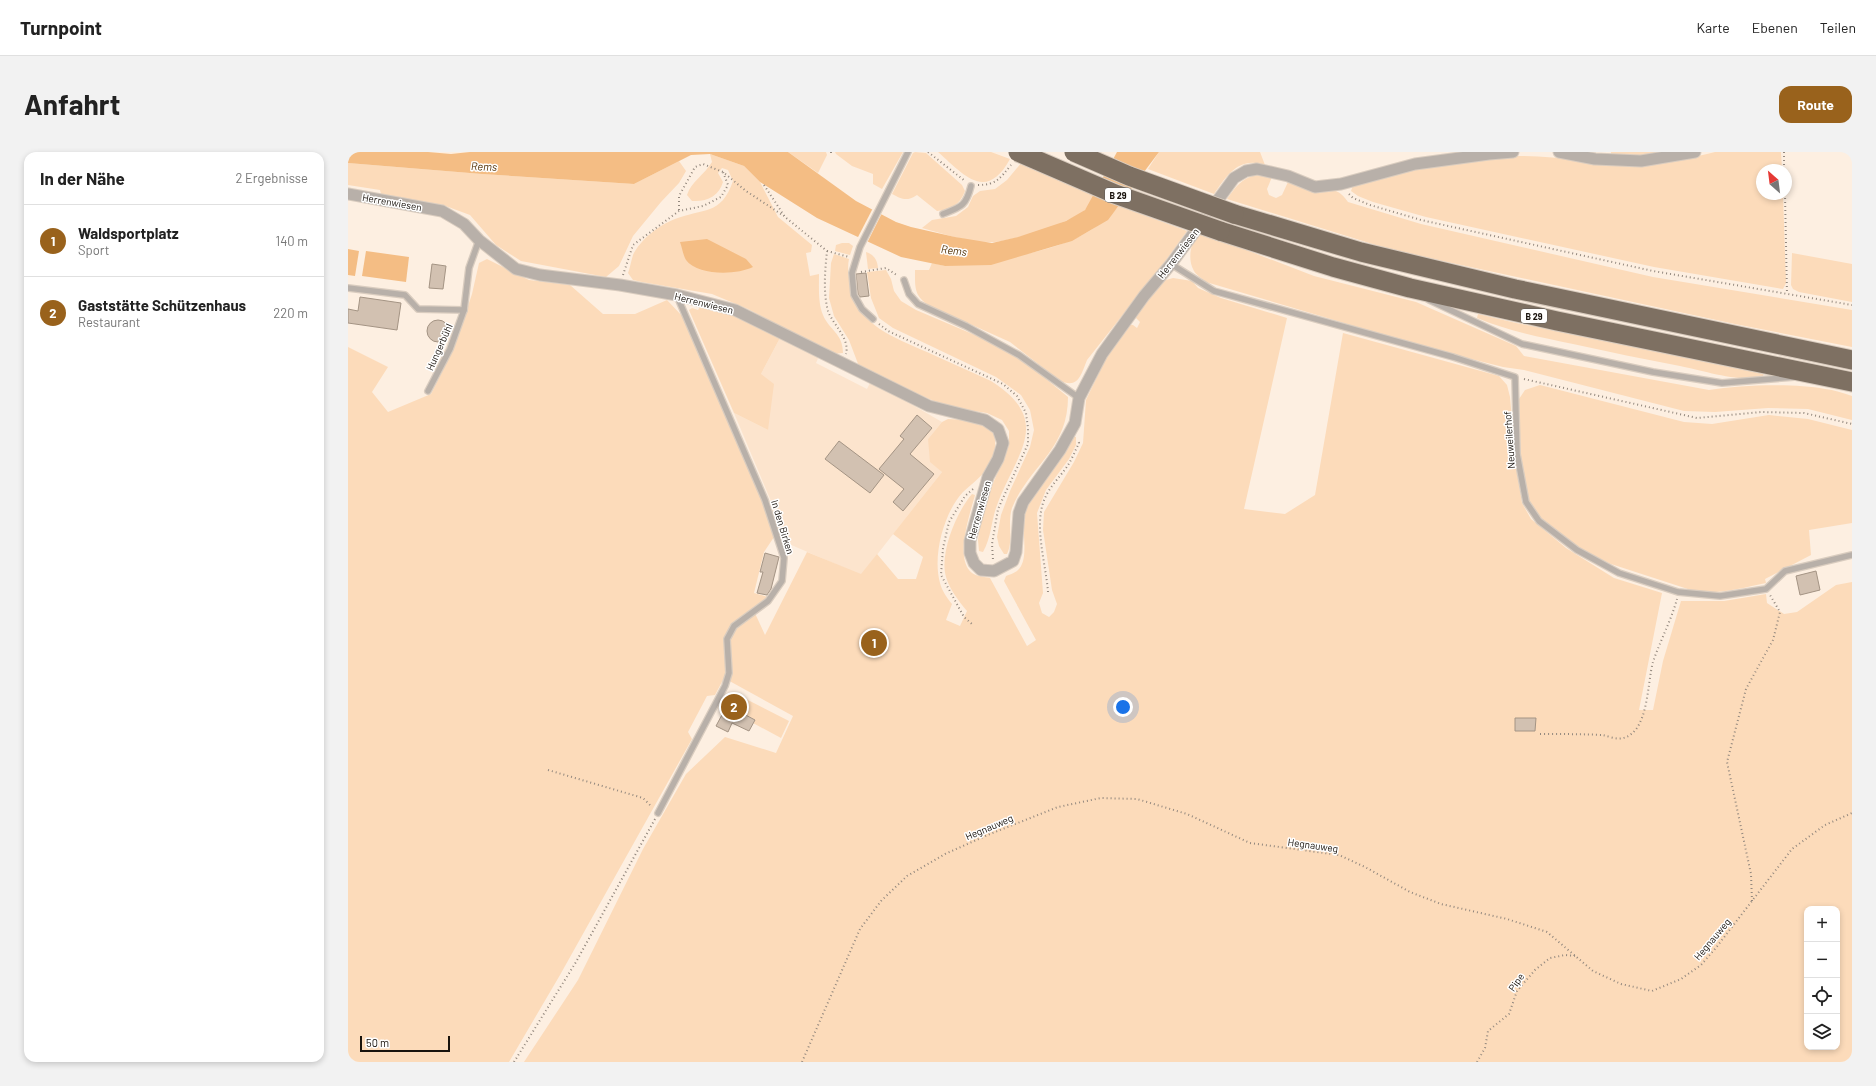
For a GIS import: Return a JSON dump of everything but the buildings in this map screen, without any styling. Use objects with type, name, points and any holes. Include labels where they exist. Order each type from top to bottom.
[{"type":"highway","name":"B 29","points":[[1074,152],[1129,176],[1234,214],[1361,252],[1507,288],[1852,360]]},
{"type":"highway","name":"B 29","points":[[1016,158],[1220,231],[1333,267],[1410,288],[1557,321],[1852,382]]},
{"type":"street","name":"Herrenwiesen","points":[[348,194],[442,212],[464,224],[479,240],[516,269],[540,275],[620,285],[677,296],[735,310],[929,406],[985,420],[998,429],[1003,443],[998,459],[988,477],[970,540],[970,553],[974,563],[981,570],[994,571],[1013,561],[1016,552],[1019,514],[1023,502],[1060,450],[1075,423],[1079,398],[1102,354],[1144,296],[1171,264],[1234,178],[1246,171],[1258,169],[1288,176],[1315,187],[1341,184],[1415,164],[1513,152]]},
{"type":"street","points":[[1559,152],[1595,159],[1641,161],[1696,152]]},
{"type":"lane","points":[[873,319],[862,309],[854,295],[852,273],[855,259],[860,247],[908,152]]},
{"type":"lane","points":[[942,214],[961,207],[968,199],[970,186]]},
{"type":"lane","name":"Hungerbühl","points":[[428,391],[450,349],[464,310],[469,268],[479,240]]},
{"type":"lane","points":[[1171,264],[1214,291],[1453,357],[1515,377]]},
{"type":"lane","points":[[904,280],[908,294],[918,304],[966,326],[1019,355],[1079,398]]},
{"type":"lane","name":"Hungerbühl","points":[[348,288],[405,295],[418,309],[464,310]]},
{"type":"lane","points":[[1410,288],[1437,305],[1522,344],[1645,370],[1722,383],[1771,380],[1818,374]]},
{"type":"lane","name":"In den Birken","points":[[658,813],[725,686],[729,673],[727,639],[734,626],[768,601],[782,581],[784,558],[765,500],[677,296]]},
{"type":"lane","name":"Neuweilerhof","points":[[1515,377],[1517,454],[1526,502],[1539,521],[1577,550],[1619,573],[1678,592],[1720,596],[1766,589]]},
{"type":"lane","points":[[1766,589],[1785,572],[1852,555]]},
{"type":"path","points":[[928,152],[970,186],[986,185],[1000,181],[1016,158]]},
{"type":"path","points":[[1784,152],[1784,164]]},
{"type":"path","points":[[679,211],[679,196],[695,167],[703,164],[723,172],[746,191],[785,217],[827,251],[855,259]]},
{"type":"path","points":[[620,285],[633,245],[679,211],[703,206],[721,197],[728,184],[723,172]]},
{"type":"path","points":[[1341,184],[1353,198],[1421,220],[1654,271],[1852,305]]},
{"type":"path","points":[[764,185],[785,217]]},
{"type":"path","points":[[1785,200],[1787,294]]},
{"type":"path","points":[[827,251],[826,294],[829,312],[846,343],[847,349],[843,364]]},
{"type":"path","points":[[852,273],[886,268],[904,280]]},
{"type":"path","points":[[1515,377],[1697,418],[1760,412],[1804,413],[1852,424]]},
{"type":"path","points":[[1048,592],[1047,572],[1041,537],[1040,512],[1045,497],[1068,465],[1079,443]]},
{"type":"path","points":[[973,625],[964,617],[941,576],[943,548],[949,522],[965,496],[988,477]]},
{"type":"path","points":[[1752,902],[1751,874],[1727,762],[1746,689],[1773,640],[1780,612],[1766,589]]},
{"type":"path","points":[[1540,734],[1578,734],[1622,739],[1629,736],[1638,725],[1646,709],[1653,663],[1673,614],[1678,592]]},
{"type":"path","points":[[514,1062],[576,962],[658,813],[642,798],[548,770]]},
{"type":"path","name":"Hegnauweg","points":[[802,1062],[860,929],[881,901],[907,876],[945,854],[1058,807],[1101,798],[1137,799],[1187,814],[1250,843],[1339,855],[1365,867],[1410,892],[1441,904],[1507,919],[1547,932],[1594,971],[1620,984],[1652,991],[1681,980],[1701,965],[1752,902],[1792,849],[1825,825],[1852,813]]},
{"type":"path","name":"Pipe","points":[[1477,1062],[1485,1048],[1488,1032],[1509,1014],[1517,991],[1535,970],[1550,958],[1565,955],[1577,956]]},
{"type":"shaded area","points":[[788,152],[826,152],[827,155],[818,173]]},
{"type":"shaded area","points":[[835,152],[903,152],[882,189],[873,184],[873,174],[852,166]]},
{"type":"shaded area","points":[[938,152],[991,152],[1010,159],[1001,172],[992,180],[983,182],[974,180],[956,169]]},
{"type":"shaded area","points":[[1159,152],[1260,152],[1265,165],[1248,163],[1241,165],[1229,174],[1214,194],[1148,169]]},
{"type":"shaded area","points":[[1611,152],[1665,152],[1648,155],[1611,156]]},
{"type":"shaded area","points":[[1715,152],[1781,152],[1782,164],[1756,164],[1756,200],[1783,200],[1786,283],[1783,289],[1654,267],[1426,217],[1373,202],[1358,196],[1351,191],[1353,185],[1394,174],[1435,164],[1477,158],[1535,156],[1612,163],[1651,164]]},
{"type":"shaded area","points":[[913,153],[926,153],[962,185],[965,191],[958,203],[947,209],[937,211],[917,195],[904,199],[892,194]]},
{"type":"shaded area","points":[[710,154],[744,166],[760,182],[778,217],[812,245],[811,252],[806,253],[810,276],[819,274],[821,310],[826,320],[841,341],[843,353],[832,354],[748,309],[712,294],[633,280],[628,273],[636,249],[657,229],[675,219],[717,206],[723,200],[733,181],[728,170],[722,168],[718,173],[723,182],[719,191],[712,197],[692,201],[687,195],[695,182],[712,162]]},
{"type":"shaded area","points":[[679,161],[686,171],[679,183],[633,236],[619,266],[606,277],[521,261],[496,245],[470,215],[443,205],[381,194],[380,190],[348,185],[348,163],[634,184]]},
{"type":"shaded area","points":[[1022,162],[1095,194],[1085,210],[1078,215],[1055,225],[1012,239],[992,242],[975,241],[957,238],[922,228],[932,220],[956,216],[968,207],[973,196],[980,191],[995,189],[1007,180]]},
{"type":"shaded area","points":[[1260,174],[1272,177],[1267,189],[1269,195],[1276,198],[1282,195],[1288,182],[1312,190],[1332,190],[1343,196],[1348,202],[1421,224],[1653,277],[1852,310],[1852,347],[1735,324],[1392,250],[1227,199],[1241,182],[1249,177]]},
{"type":"shaded area","points":[[1119,206],[1187,231],[1087,360],[1081,376],[1075,382],[1065,383],[1059,380],[1010,342],[930,306],[921,299],[916,291],[915,270],[929,270],[932,263],[945,266],[992,260],[1039,251],[1083,235],[1102,222]]},
{"type":"shaded area","points":[[1197,233],[1314,276],[1416,302],[1516,346],[1524,356],[1709,390],[1782,385],[1832,390],[1852,396],[1852,420],[1808,409],[1768,408],[1715,412],[1684,411],[1524,370],[1503,367],[1432,349],[1206,282],[1195,272],[1190,257],[1193,242]]},
{"type":"shaded area","points":[[849,243],[853,246],[850,255],[835,251],[836,245]]},
{"type":"shaded area","points":[[866,252],[875,258],[878,268],[868,269]]},
{"type":"shaded area","points":[[1792,253],[1852,264],[1852,302],[1799,292],[1793,289],[1791,285]]},
{"type":"shaded area","points":[[834,254],[849,259],[848,269],[850,286],[854,299],[860,311],[869,320],[890,335],[902,341],[991,381],[1011,396],[1022,411],[1026,425],[1025,440],[996,508],[988,541],[983,552],[979,551],[978,540],[982,509],[1009,445],[1009,431],[1002,420],[987,413],[962,409],[934,401],[860,369],[849,340],[834,316],[829,298],[831,263]]},
{"type":"shaded area","points":[[487,259],[529,280],[570,285],[603,314],[635,314],[667,300],[684,318],[763,501],[774,537],[764,552],[754,593],[768,597],[753,609],[765,635],[807,552],[861,574],[877,554],[898,579],[916,579],[923,557],[893,534],[942,472],[930,462],[928,439],[942,422],[948,419],[971,420],[984,424],[990,428],[993,433],[995,446],[992,459],[986,470],[959,496],[947,519],[940,540],[938,552],[938,573],[942,589],[952,604],[946,620],[960,626],[967,611],[957,599],[950,586],[944,567],[947,545],[955,521],[966,501],[972,494],[975,495],[967,524],[964,547],[964,558],[967,566],[972,573],[990,578],[1027,646],[1036,640],[1004,581],[1006,576],[1017,571],[1021,566],[1024,552],[1024,519],[1028,503],[1046,473],[1073,436],[1076,437],[1076,445],[1069,459],[1046,490],[1037,513],[1043,593],[1039,603],[1042,613],[1049,617],[1054,612],[1057,604],[1052,590],[1043,530],[1044,512],[1074,462],[1083,443],[1086,400],[1109,352],[1126,324],[1133,325],[1137,328],[1140,322],[1136,318],[1135,310],[1163,281],[1173,278],[1192,281],[1198,288],[1221,298],[1287,318],[1244,509],[1285,514],[1315,495],[1343,333],[1499,376],[1507,385],[1510,397],[1516,467],[1522,503],[1531,519],[1566,548],[1614,578],[1662,593],[1639,710],[1653,710],[1663,661],[1681,601],[1724,601],[1766,594],[1767,603],[1784,614],[1797,612],[1836,585],[1852,582],[1852,1062],[524,1062],[578,980],[643,849],[686,774],[725,737],[776,753],[793,716],[724,678],[715,695],[707,696],[688,732],[692,739],[560,975],[509,1062],[348,1062],[348,347],[388,367],[372,392],[388,412],[431,394],[454,348],[472,294],[479,263]]},
{"type":"shaded area","points":[[886,270],[891,279],[894,291],[901,301],[916,310],[996,344],[1023,360],[1068,397],[1062,431],[1046,457],[1019,493],[1012,508],[1010,520],[1010,543],[1007,554],[1004,554],[999,546],[997,537],[1001,515],[1030,447],[1034,430],[1030,410],[1021,395],[996,377],[893,328],[879,318],[871,298],[867,272]]},
{"type":"shaded area","points":[[702,304],[736,313],[780,338],[761,374],[774,384],[768,430],[734,413],[689,310],[692,308],[698,310]]},
{"type":"shaded area","points":[[1478,314],[1764,373],[1763,376],[1755,378],[1722,376],[1500,327],[1477,318]]},
{"type":"shaded area","points":[[780,338],[819,356],[816,363],[867,389],[871,381],[942,422],[928,439],[942,472],[861,575],[789,544],[734,413],[768,430],[761,374]]},
{"type":"shaded area","points":[[1540,385],[1684,422],[1712,424],[1769,415],[1808,419],[1852,430],[1852,523],[1809,530],[1811,555],[1765,579],[1766,583],[1730,590],[1712,592],[1694,591],[1611,564],[1576,547],[1541,518],[1527,500],[1521,465],[1519,399],[1525,390]]},
{"type":"shaded area","points":[[746,699],[789,721],[781,738],[753,723],[755,720],[740,712]]},
{"type":"water","name":"Rems","points":[[348,152],[428,152],[451,154],[470,152],[788,152],[856,201],[896,222],[955,237],[992,243],[1018,237],[1066,221],[1085,210],[1117,152],[1159,152],[1108,220],[1072,241],[991,265],[945,266],[901,257],[817,218],[760,182],[744,166],[710,154],[691,155],[634,184],[348,163]]},
{"type":"water","points":[[707,239],[746,259],[753,267],[746,270],[728,273],[699,269],[692,265],[686,260],[680,242]]},
{"type":"water","points":[[348,249],[359,251],[355,276],[348,275]]},
{"type":"water","points":[[366,251],[409,257],[406,282],[362,276]]},
{"type":"pier","points":[[873,208],[882,213],[867,243],[857,239]]},
{"type":"place","name":"Waldsportplatz","points":[[874,643]]},
{"type":"place","name":"Gaststätte Schützenhaus","points":[[734,707]]}]
